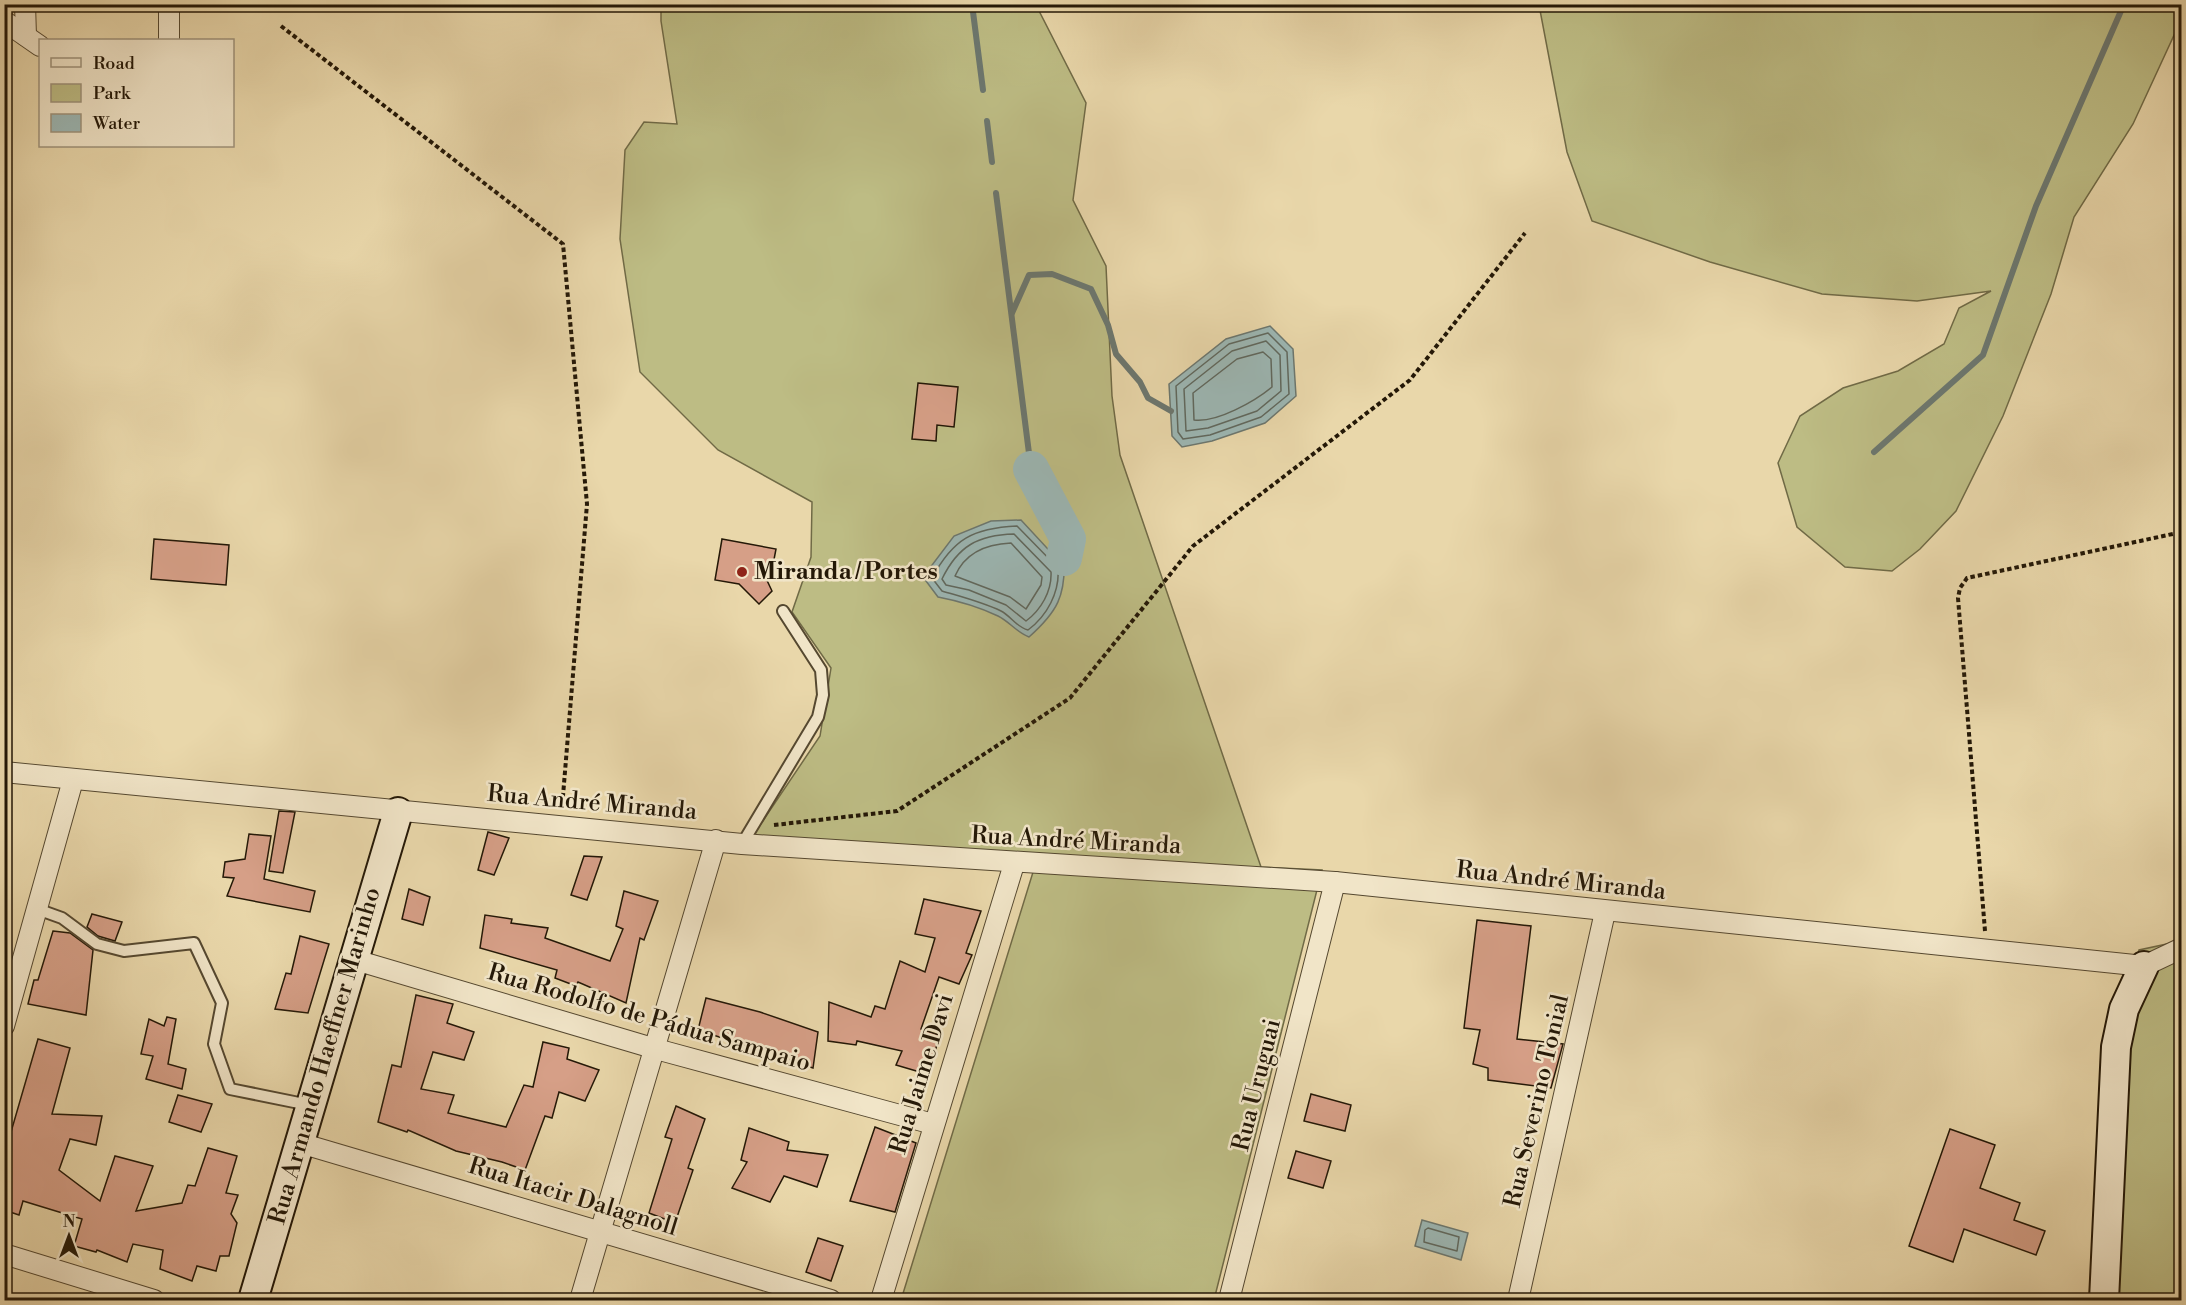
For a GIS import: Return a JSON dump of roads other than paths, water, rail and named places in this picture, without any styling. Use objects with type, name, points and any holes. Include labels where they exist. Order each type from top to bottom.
[{"type":"street","points":[[25,4],[33,41]]},
{"type":"street","points":[[169,4],[169,39]]},
{"type":"street","points":[[4,21],[33,41]]},
{"type":"street","name":"Rua André Miranda","points":[[4,772],[398,812],[716,840],[747,836],[1014,864],[1335,882],[1605,912],[2144,966]]},
{"type":"street","points":[[4,1026],[73,780]]},
{"type":"street","name":"Rua Armando Haeffner Marinho","points":[[253,1300],[352,959],[398,812]]},
{"type":"street","points":[[580,1300],[716,840]]},
{"type":"street","name":"Rua Jaime Davi","points":[[881,1300],[1014,864]]},
{"type":"street","name":"Rua Uruguai","points":[[1229,1300],[1335,882]]},
{"type":"street","name":"Rua Severino Tonial","points":[[1518,1300],[1605,912]]},
{"type":"street","points":[[2104,1300],[2116,1047],[2124,1009],[2144,966],[2181,948]]},
{"type":"street","name":"Rua Rodolfo de Pádua Sampaio","points":[[352,959],[656,1048],[933,1124]]},
{"type":"street","name":"Rua Itacir Dalagnoll","points":[[300,1143],[831,1300]]},
{"type":"street","points":[[4,1254],[154,1300]]},
{"type":"lane","points":[[747,836],[818,717],[823,695],[821,670],[783,611]]},
{"type":"lane","points":[[37,909],[62,918],[97,944],[124,951],[194,943],[222,1002],[214,1044],[230,1089],[311,1105]]},
{"type":"water","points":[[1270,326],[1293,349],[1296,396],[1265,423],[1212,441],[1182,447],[1172,436],[1169,384],[1226,339]]},
{"type":"water","points":[[1021,520],[1058,560],[1064,558],[1063,583],[1058,602],[1047,619],[1029,637],[991,613],[938,597],[923,577],[954,536],[991,521]]},
{"type":"water","points":[[1422,1220],[1468,1233],[1461,1260],[1415,1246]]},
{"type":"waterway","points":[[972,4],[983,90]]},
{"type":"waterway","points":[[1874,452],[1983,355],[2036,206],[2124,4]]},
{"type":"waterway","points":[[987,121],[992,162]]},
{"type":"waterway","points":[[996,193],[1031,469]]},
{"type":"waterway","points":[[1012,313],[1029,275],[1052,274],[1091,289],[1108,325],[1116,354],[1140,382],[1148,398],[1171,411]]},
{"type":"waterway","points":[[1031,469],[1068,539],[1064,558]]},
{"type":"place","name":"Miranda / Portes","points":[[742,572]]}]
